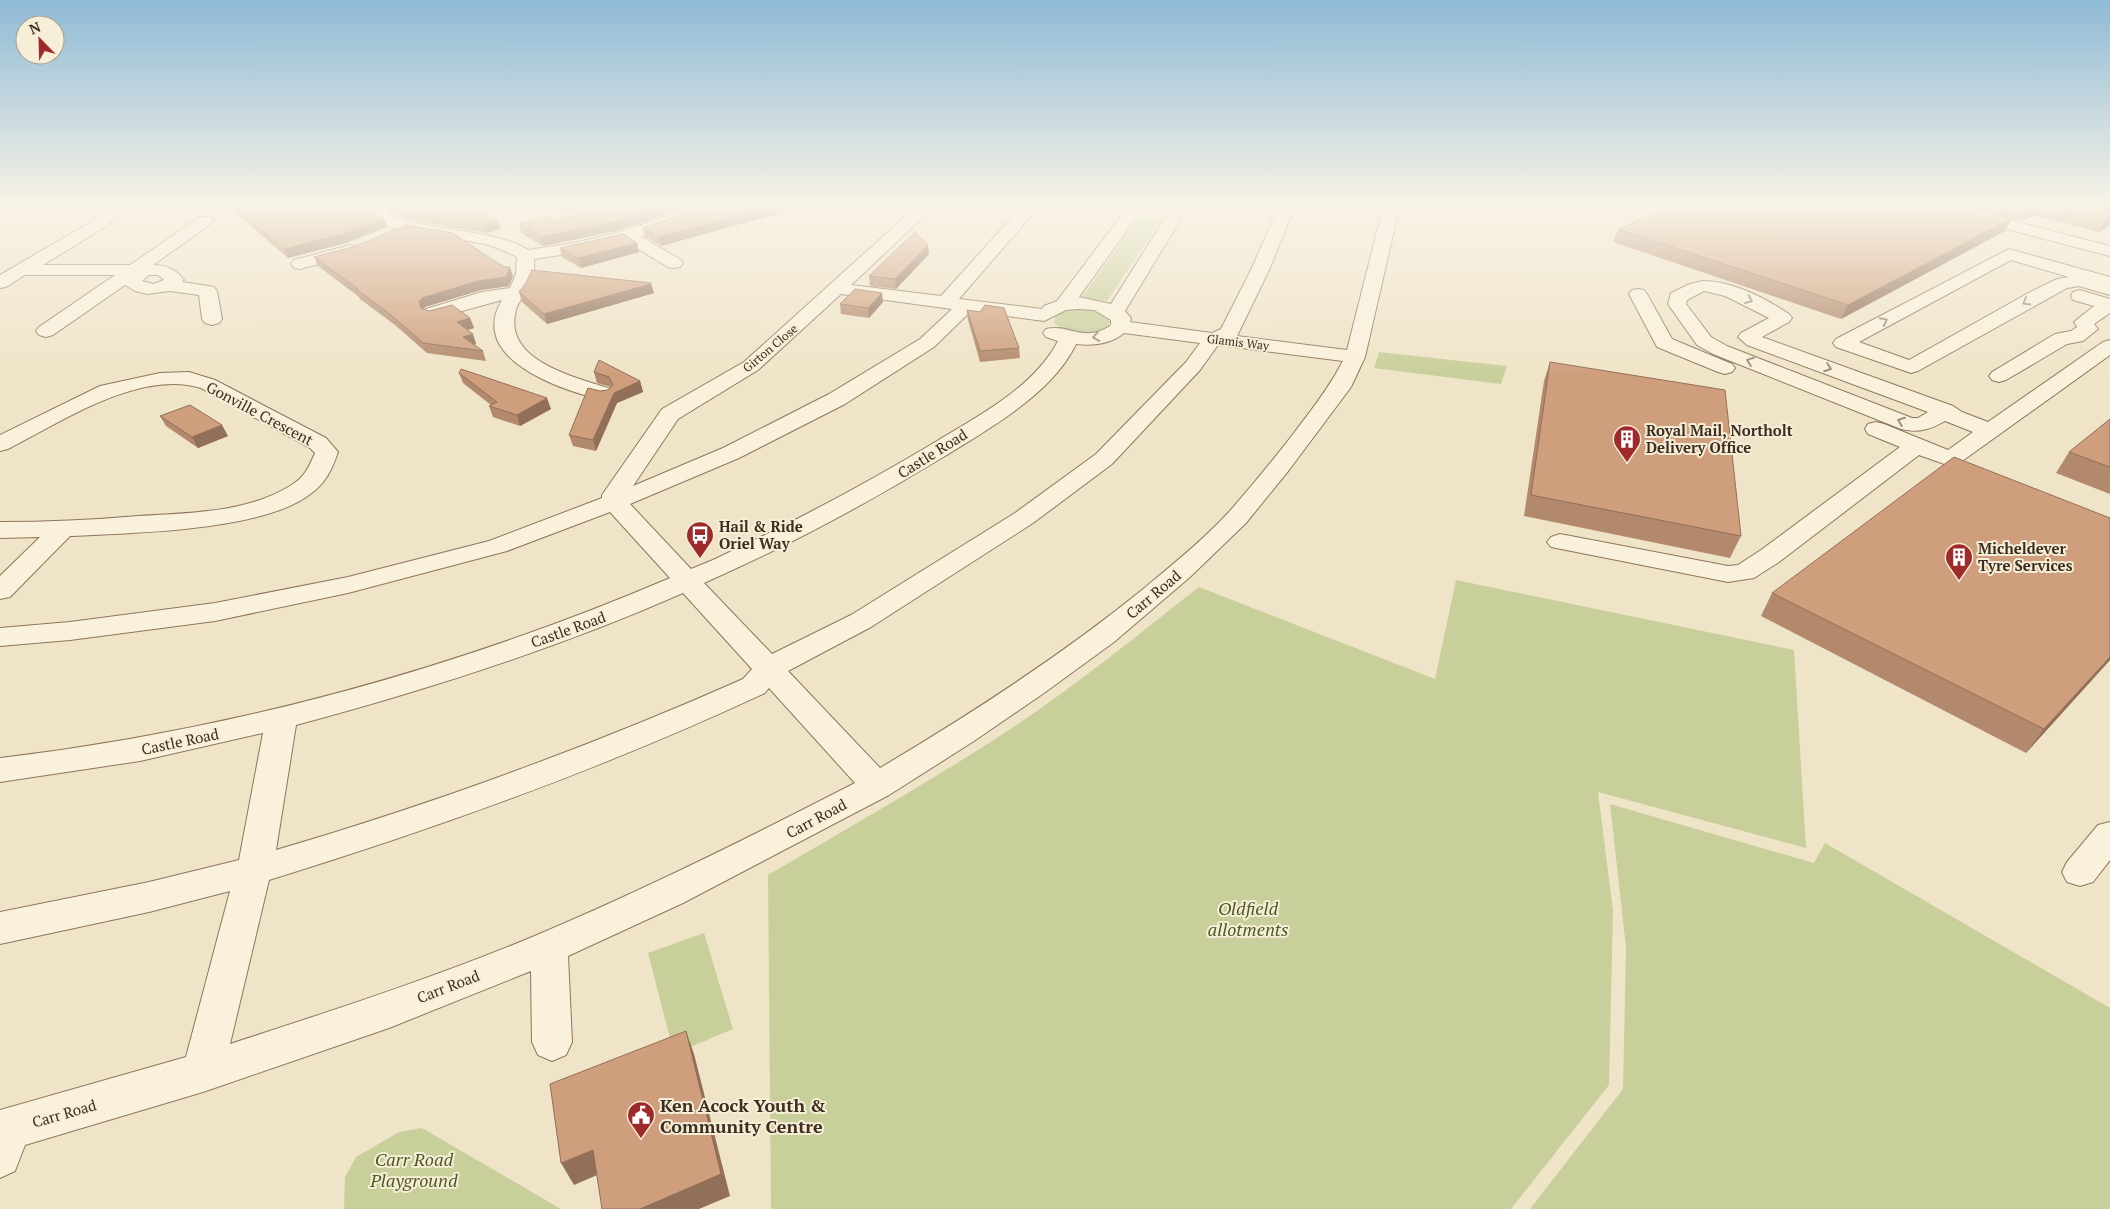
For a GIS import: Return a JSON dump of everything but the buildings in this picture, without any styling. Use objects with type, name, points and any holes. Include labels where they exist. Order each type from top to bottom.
[{"type":"street","points":[[0,284],[36,260]]},
{"type":"street","points":[[46,331],[151,260]]},
{"type":"street","points":[[300,264],[312,260]]},
{"type":"street","points":[[525,260],[526,276],[506,312],[507,341],[526,363],[543,372],[603,394]]},
{"type":"street","points":[[670,260],[674,263]]},
{"type":"street","name":"Girton Close","points":[[614,502],[614,495],[670,414],[751,366],[868,260]]},
{"type":"street","points":[[0,637],[70,631],[215,612],[348,585],[498,546],[614,502],[731,453],[837,399],[927,343],[989,260]]},
{"type":"street","points":[[1108,260],[1064,305],[1054,308],[1044,315],[1042,321],[1045,327],[1052,333],[1070,338],[1097,338],[1108,335],[1118,319],[1138,260]]},
{"type":"street","points":[[0,928],[130,901],[254,870],[392,827],[619,745],[754,686],[769,668],[869,616],[1024,518],[1104,459],[1193,366],[1213,339],[1229,333],[1264,260]]},
{"type":"street","name":"Carr Road","points":[[3,1139],[388,1010],[548,947],[670,893],[878,786],[964,733],[1104,635],[1181,572],[1238,518],[1282,465],[1340,387],[1355,358],[1378,260]]},
{"type":"street","points":[[1997,260],[1843,343],[1911,368],[2063,283],[2080,282],[2108,287]]},
{"type":"street","points":[[2028,260],[2108,287]]},
{"type":"street","points":[[21,270],[162,270],[174,280],[170,286],[208,291],[212,319]]},
{"type":"street","points":[[1720,350],[1782,318],[1753,302],[1717,288],[1703,286],[1678,297],[1676,304],[1704,341],[1720,350],[1909,424],[1922,425],[1946,411]]},
{"type":"street","points":[[1999,376],[2062,338],[2076,337],[2088,329],[2084,322],[2108,305],[2052,288]]},
{"type":"street","points":[[838,289],[1044,315]]},
{"type":"street","points":[[433,313],[489,296],[518,292]]},
{"type":"street","points":[[1638,294],[1664,344],[1977,470]]},
{"type":"street","name":"Glamis Way","points":[[1064,305],[1092,304],[1118,319],[1213,339],[1355,358]]},
{"type":"street","points":[[1748,336],[1754,341],[1946,411],[1954,417],[1990,431]]},
{"type":"street","name":"Castle Road","points":[[0,770],[47,765],[171,744],[281,719],[517,648],[610,614],[688,582],[790,535],[879,486],[955,440],[1004,407],[1037,381],[1060,358],[1070,338]]},
{"type":"street","points":[[1950,459],[2110,346]]},
{"type":"street","name":"Gonville Crescent","points":[[0,444],[107,390],[160,379],[189,378],[208,384],[318,443],[326,452],[325,463],[318,475],[302,489],[252,511],[218,518],[62,530],[0,530]]},
{"type":"street","points":[[1560,542],[1728,574],[1745,572],[1770,556],[1916,446]]},
{"type":"street","points":[[614,502],[878,786]]},
{"type":"street","points":[[0,591],[62,530]]},
{"type":"street","points":[[203,1072],[254,870],[281,719]]},
{"type":"street","points":[[2080,872],[2110,835]]},
{"type":"street","points":[[548,947],[552,1042]]},
{"type":"green space","points":[[1108,260],[1134,260],[1107,301],[1081,298]]},
{"type":"green space","points":[[1077,309],[1101,312],[1105,314],[1110,322],[1099,331],[1091,333],[1066,330],[1054,323],[1055,317],[1064,311]]},
{"type":"green space","points":[[1379,352],[1507,366],[1501,384],[1374,368]]},
{"type":"green space","name":"Oldfield allotments","points":[[1456,580],[1794,650],[1806,848],[1598,792],[1613,911],[1609,1085],[1511,1209],[771,1209],[768,875],[924,784],[1039,710],[1086,676],[1199,587],[1435,679]]},
{"type":"green space","points":[[1610,804],[1814,863],[1825,843],[2110,1008],[2110,1209],[1530,1209],[1623,1089],[1626,948]]},
{"type":"green space","points":[[704,933],[733,1029],[674,1054],[648,953]]},
{"type":"green space","name":"Carr Road Playground","points":[[422,1128],[561,1209],[344,1209],[345,1177],[356,1157],[399,1132]]},
{"type":"place","name":"Royal Mail, Northolt Delivery Office","points":[[1627,463]]},
{"type":"place","name":"Hail & Ride Oriel Way","points":[[700,559]]},
{"type":"place","name":"Micheldever Tyre Services","points":[[1959,581]]},
{"type":"place","name":"Ken Acock Youth & Community Centre","points":[[641,1139]]}]
